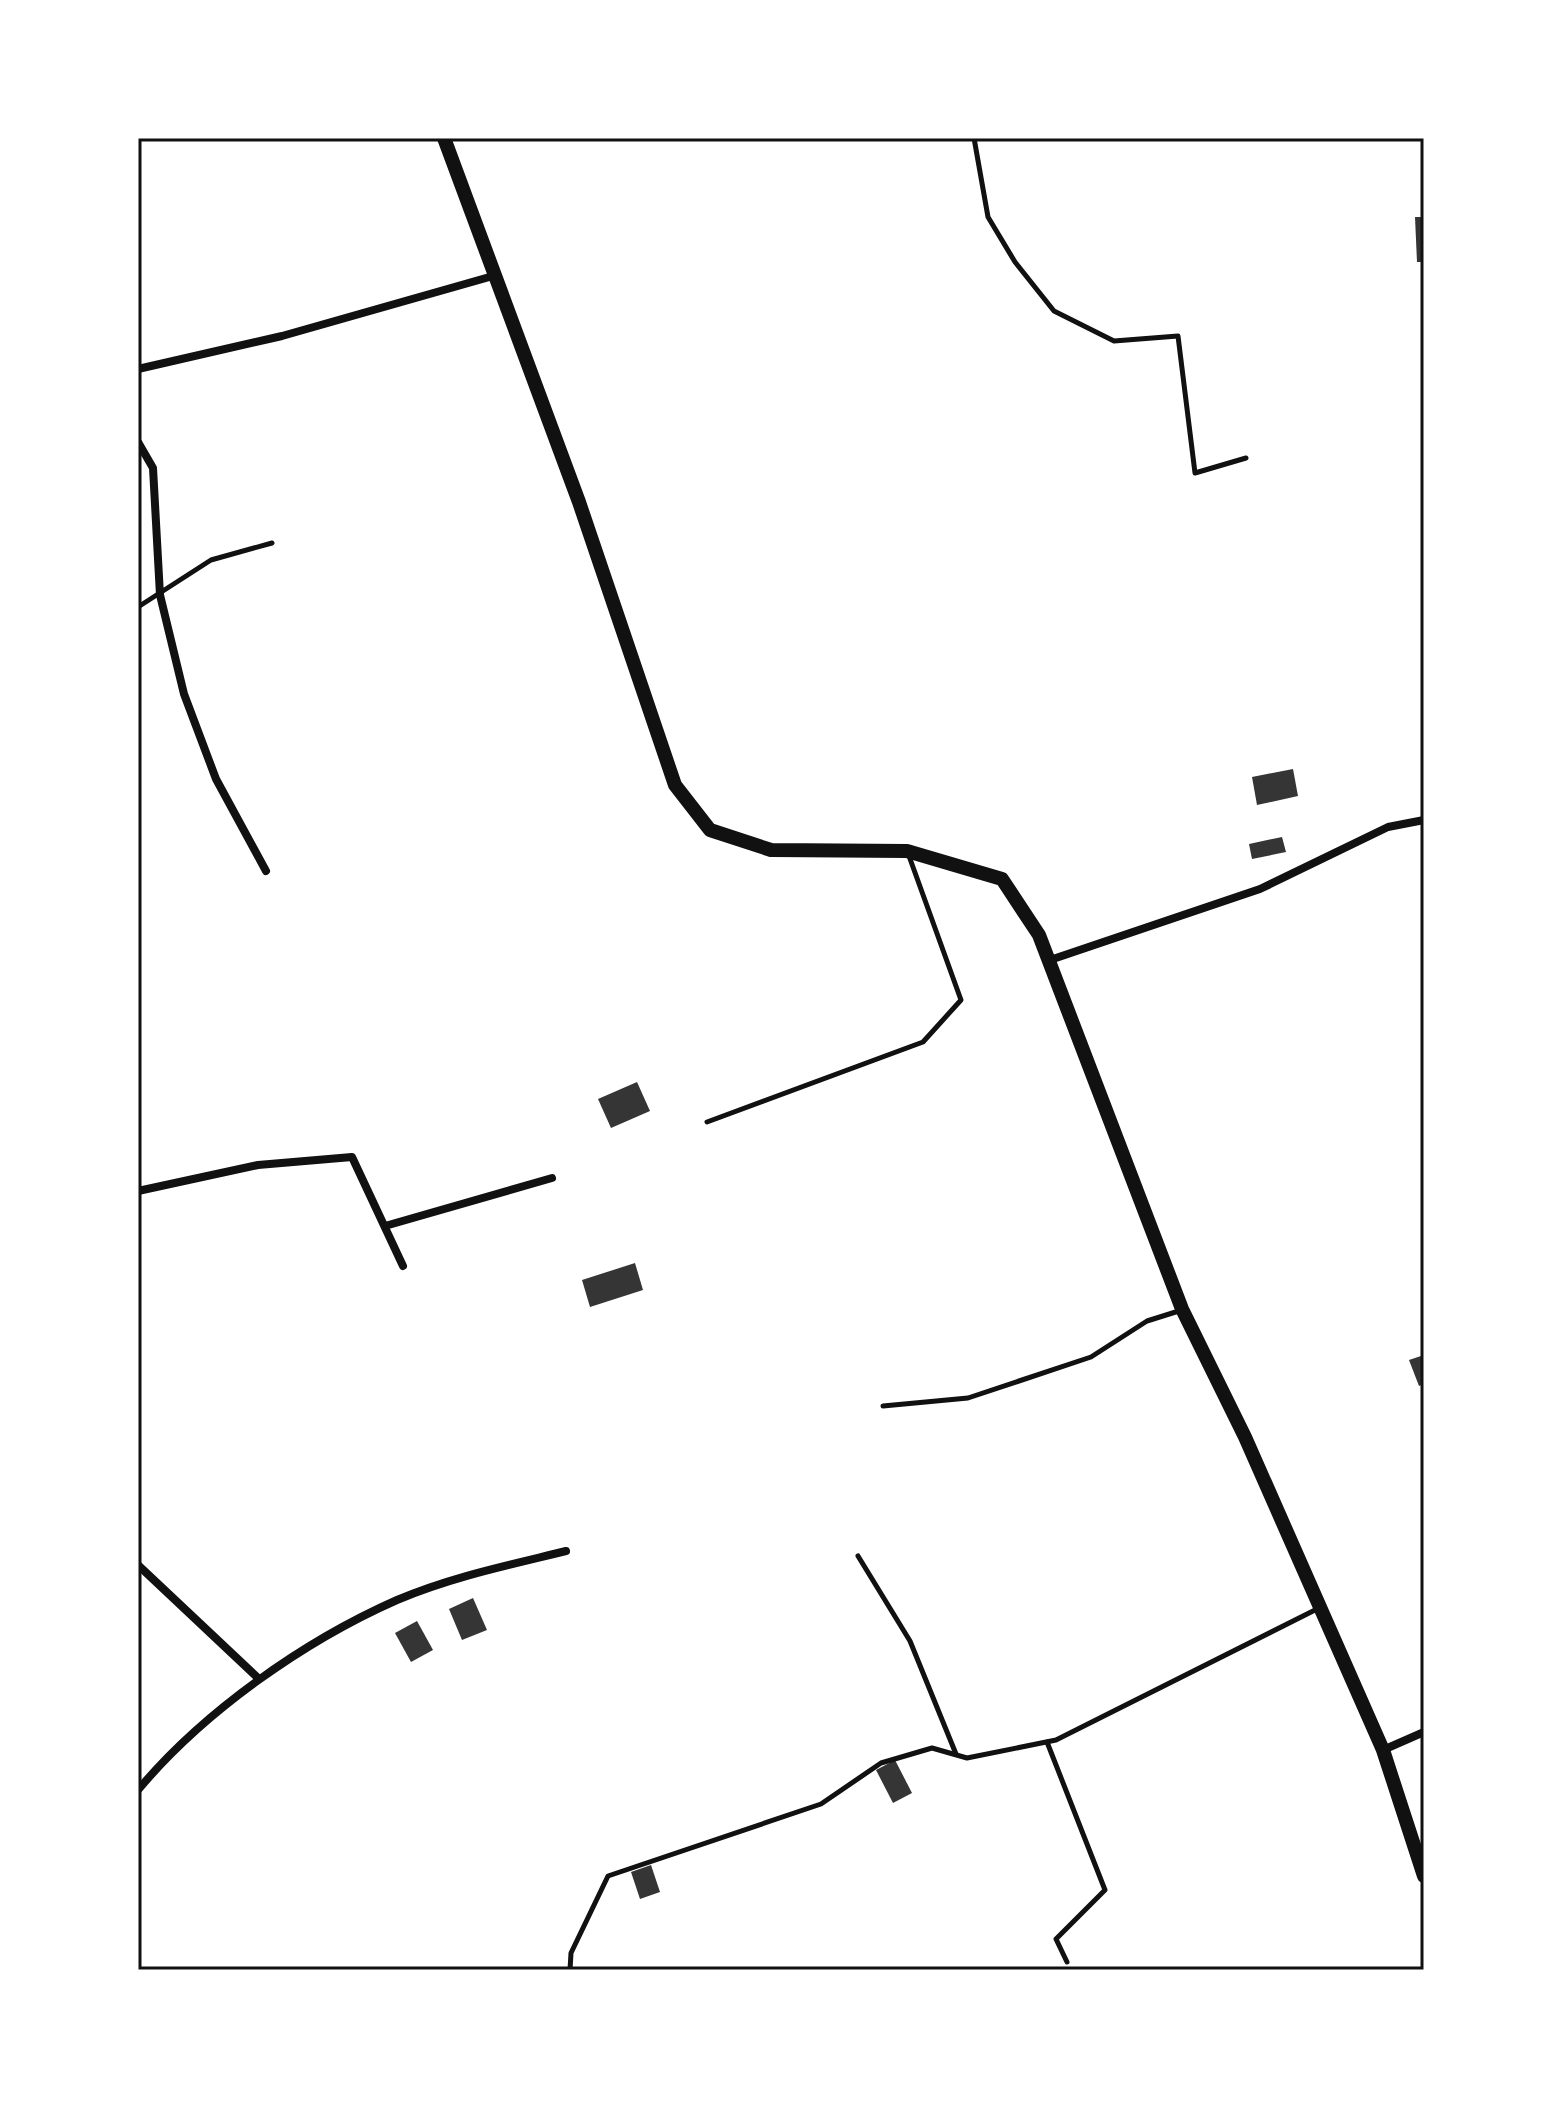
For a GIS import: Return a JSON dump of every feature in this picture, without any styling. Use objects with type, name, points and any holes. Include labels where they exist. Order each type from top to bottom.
[{"type":"street","points":[[444,138],[579,502],[675,785],[710,830],[771,850],[907,851],[1002,879],[1039,935],[1182,1309],[1245,1437],[1383,1750],[1424,1876]]},
{"type":"street","points":[[138,369],[282,336],[493,276]]},
{"type":"street","points":[[138,442],[153,468],[160,595],[184,694],[216,779],[266,871]]},
{"type":"street","points":[[1050,960],[1260,889],[1388,827],[1424,820]]},
{"type":"street","points":[[138,1191],[258,1165],[352,1157],[403,1266]]},
{"type":"street","points":[[385,1226],[552,1178]]},
{"type":"street","points":[[138,1790],[162,1762],[258,1678],[396,1601],[475,1573],[566,1551]]},
{"type":"street","points":[[138,1565],[258,1678]]},
{"type":"street","points":[[1383,1750],[1424,1732]]},
{"type":"lane","points":[[974,138],[988,217],[1015,262],[1054,311],[1114,341],[1178,336],[1195,473],[1246,458]]},
{"type":"lane","points":[[138,607],[211,560],[272,543]]},
{"type":"lane","points":[[707,1122],[923,1042],[961,1000],[907,851]]},
{"type":"lane","points":[[883,1406],[968,1398],[1091,1357],[1147,1321],[1182,1309]]},
{"type":"lane","points":[[858,1556],[910,1641],[956,1755]]},
{"type":"lane","points":[[570,1970],[571,1953],[608,1876],[821,1804],[881,1763],[932,1748],[967,1758],[1047,1742],[1320,1608]]},
{"type":"lane","points":[[1047,1742],[1105,1890],[1056,1939],[1067,1962]]},
{"type":"building","points":[[1415,217],[1424,217],[1424,262],[1417,262]]},
{"type":"building","points":[[1293,769],[1298,796],[1257,805],[1252,777]]},
{"type":"building","points":[[1282,837],[1286,852],[1252,859],[1249,844]]},
{"type":"building","points":[[637,1082],[650,1111],[611,1128],[598,1099]]},
{"type":"building","points":[[635,1263],[643,1290],[590,1307],[582,1280]]},
{"type":"building","points":[[1424,1355],[1424,1384],[1419,1386],[1409,1360]]},
{"type":"building","points":[[473,1598],[487,1630],[462,1640],[449,1609]]},
{"type":"building","points":[[417,1621],[433,1650],[411,1662],[395,1633]]},
{"type":"building","points":[[895,1760],[912,1793],[893,1803],[876,1770]]},
{"type":"building","points":[[651,1865],[660,1892],[640,1899],[631,1872]]}]
